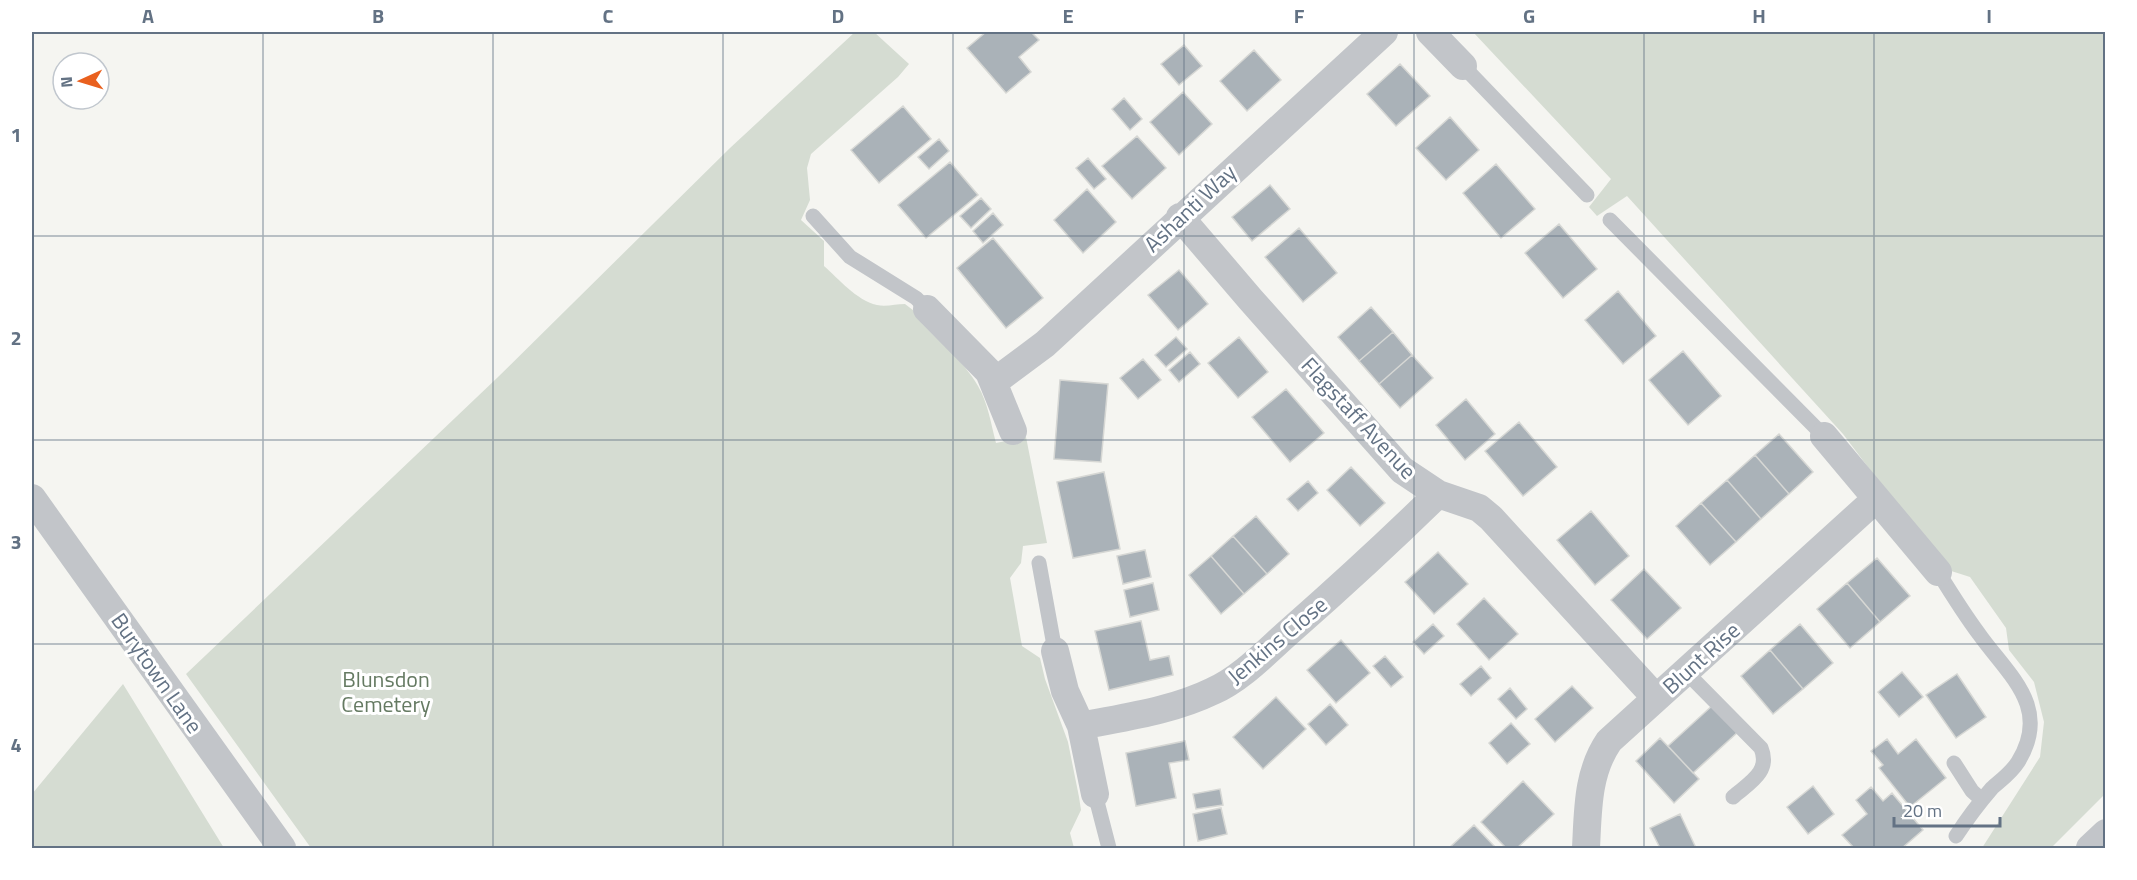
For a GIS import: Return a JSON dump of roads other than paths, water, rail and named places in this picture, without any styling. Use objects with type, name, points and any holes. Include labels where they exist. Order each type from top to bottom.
[{"type":"street","name":"Ashanti Way","points":[[994,382],[1045,344],[1180,217],[1384,32]]},
{"type":"street","points":[[1430,32],[1463,66]]},
{"type":"street","name":"Flagstaff Avenue","points":[[1180,217],[1402,470],[1438,494],[1479,508],[1491,518],[1656,698]]},
{"type":"street","points":[[927,309],[982,364],[994,382],[1013,431]]},
{"type":"street","points":[[1824,436],[1938,572]]},
{"type":"street","name":"Jenkins Close","points":[[1081,726],[1165,708],[1195,699],[1226,684],[1356,573],[1438,494]]},
{"type":"street","name":"Burytown Lane","points":[[32,498],[282,849]]},
{"type":"street","name":"Blunt Rise","points":[[1586,849],[1590,788],[1599,755],[1609,741],[1876,499]]},
{"type":"street","points":[[1056,651],[1065,691],[1081,726],[1095,794]]},
{"type":"street","points":[[2090,849],[2106,833]]},
{"type":"lane","points":[[1463,66],[1587,195]]},
{"type":"lane","points":[[813,216],[850,257],[916,298],[927,309]]},
{"type":"lane","points":[[1610,220],[1824,436]]},
{"type":"lane","points":[[1039,563],[1056,651]]},
{"type":"lane","points":[[1938,572],[1979,635],[2019,685],[2030,713],[2031,730],[2018,763],[1982,800],[1956,836]]},
{"type":"lane","points":[[1686,672],[1761,748],[1764,756],[1761,772],[1733,797]]},
{"type":"lane","points":[[1954,763],[1972,791],[1982,800]]},
{"type":"lane","points":[[1095,794],[1109,849]]},
{"type":"park label","name":"Blunsdon Cemetery","points":[[386,692]]}]
